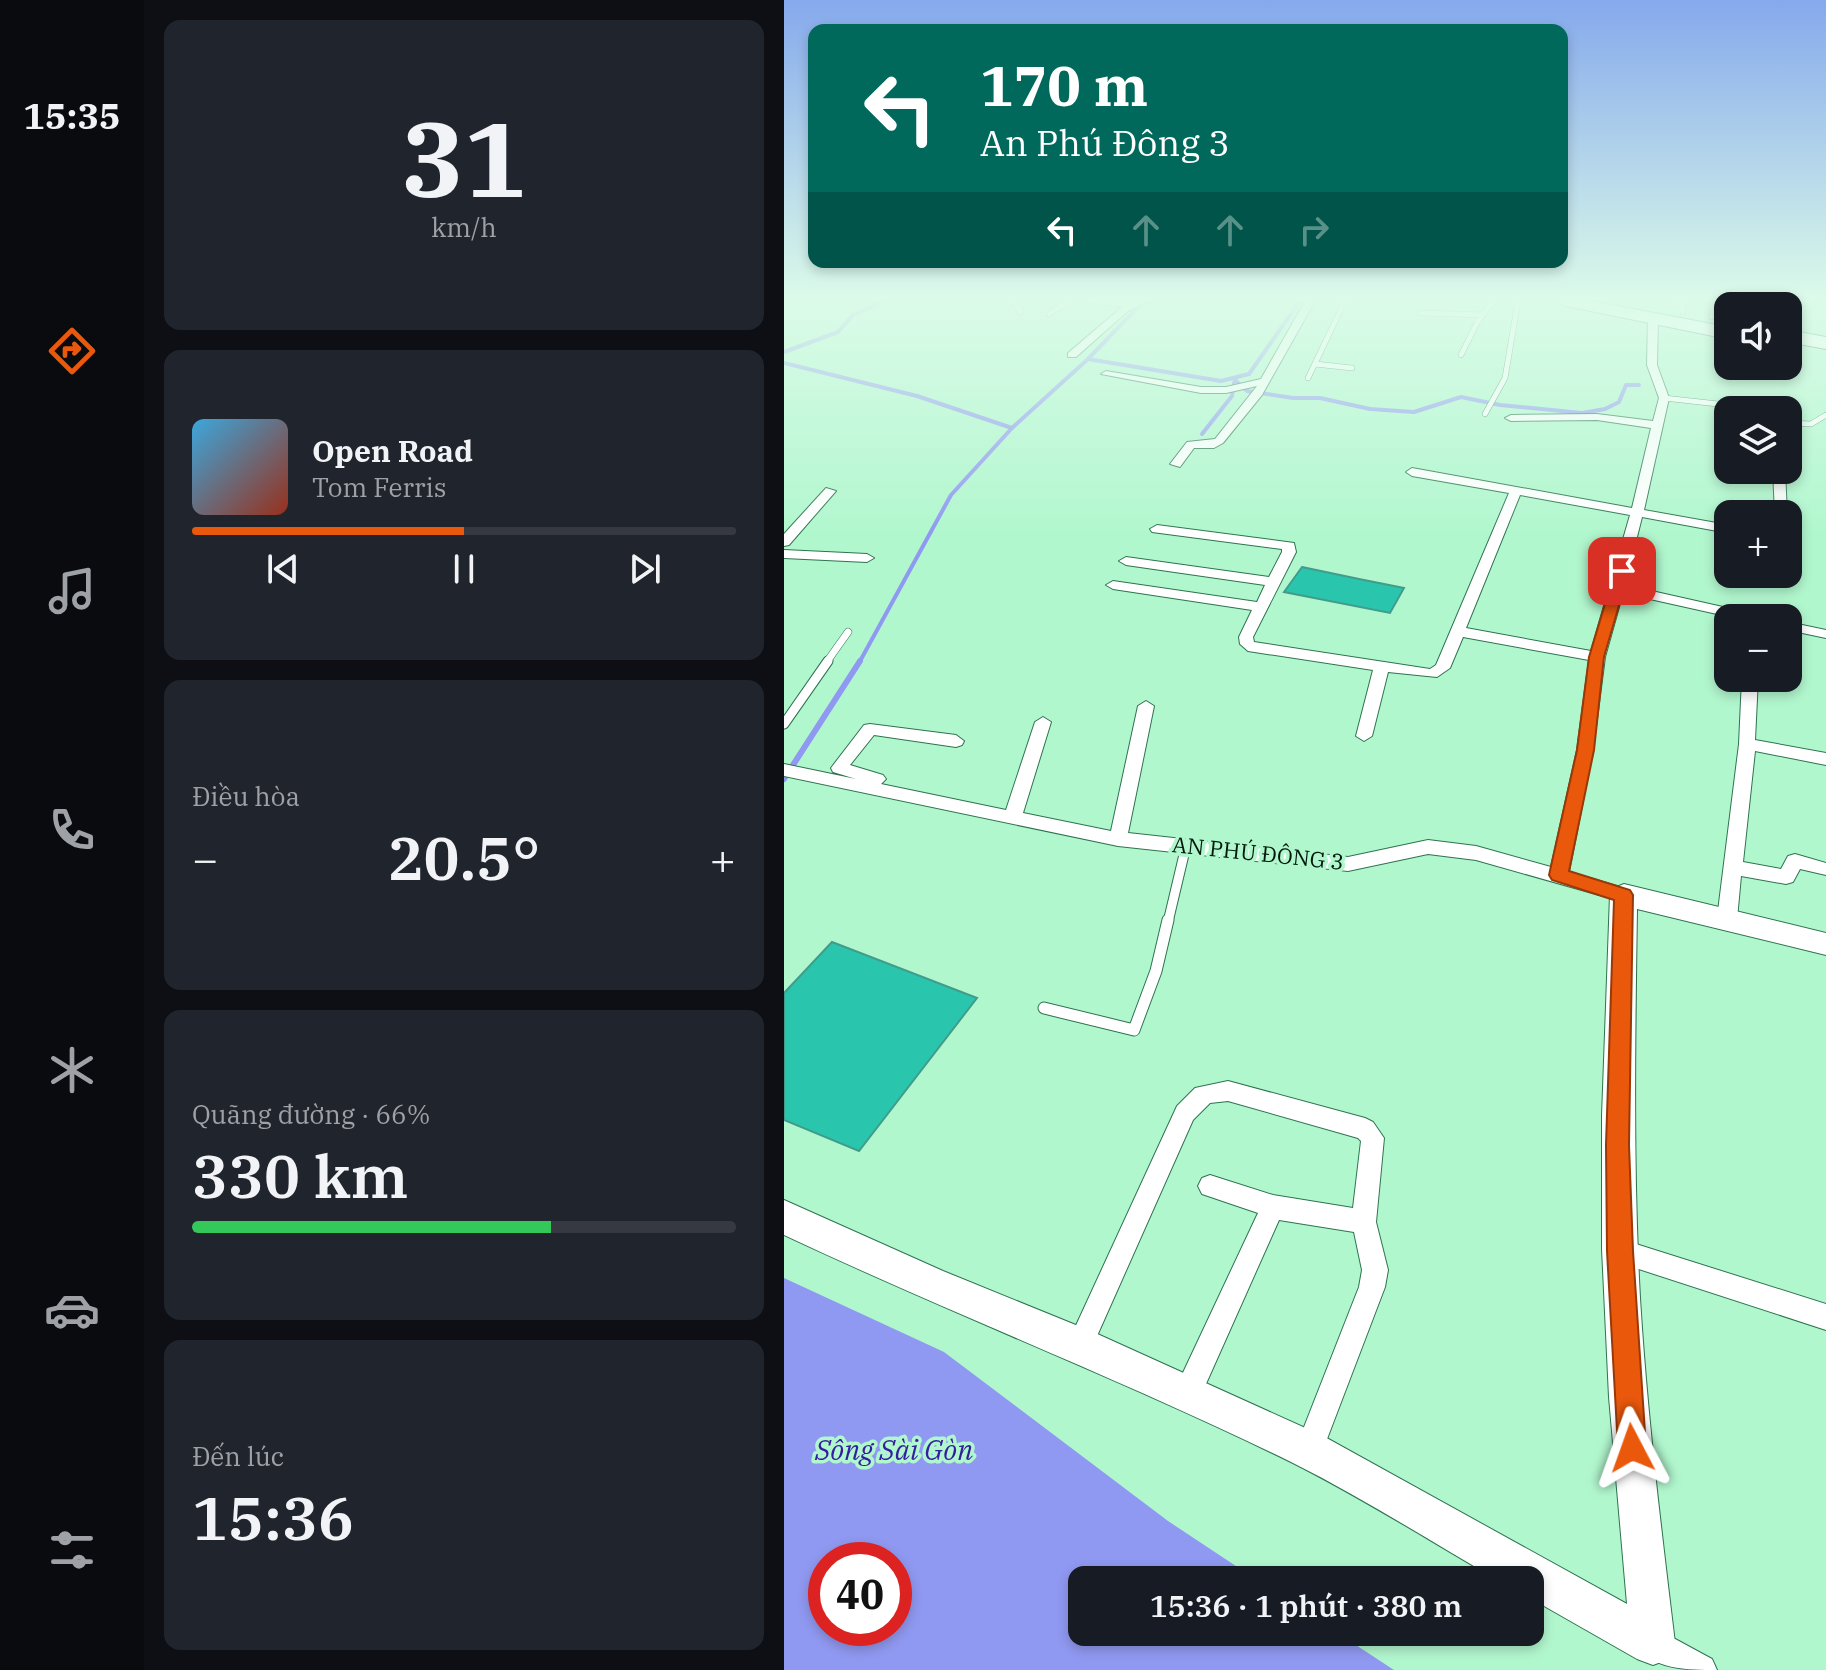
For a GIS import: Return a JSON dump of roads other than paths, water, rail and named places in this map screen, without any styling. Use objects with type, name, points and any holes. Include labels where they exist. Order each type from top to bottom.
[{"type":"street","points":[[1135,379],[1201,390],[1244,385],[1262,388]]},
{"type":"street","points":[[1176,464],[1191,444],[1214,444],[1219,441],[1267,379]]},
{"type":"street","points":[[1559,875],[1585,750],[1597,657],[1664,398],[1657,379]]},
{"type":"street","points":[[1511,418],[1597,417],[1656,425]]},
{"type":"street","points":[[1412,472],[1714,527]]},
{"type":"street","points":[[784,542],[830,491]]},
{"type":"street","points":[[1157,529],[1289,546],[1246,637],[1247,644],[1253,648],[1436,673],[1442,668],[1516,491]]},
{"type":"street","points":[[784,554],[867,558]]},
{"type":"street","points":[[1126,561],[1274,582]]},
{"type":"street","points":[[1113,585],[1261,607]]},
{"type":"street","points":[[1617,587],[1714,609]]},
{"type":"street","points":[[1802,629],[1826,634]]},
{"type":"street","points":[[1456,631],[1597,657]]},
{"type":"street","points":[[1364,736],[1382,667]]},
{"type":"street","points":[[1727,919],[1747,744],[1749,692]]},
{"type":"street","points":[[1118,839],[1146,706]]},
{"type":"street","points":[[1012,819],[1043,722]]},
{"type":"street","points":[[892,794],[878,779],[839,768],[865,732],[870,729],[956,741]]},
{"type":"street","points":[[1747,744],[1826,759]]},
{"type":"street","name":"AN PHÚ ĐÔNG 3","points":[[784,770],[1118,839],[1348,864],[1428,847],[1476,853],[1624,895],[1826,944]]},
{"type":"street","points":[[1733,867],[1786,877],[1795,861],[1824,869]]},
{"type":"street","points":[[1624,895],[1617,1118],[1620,1251],[1634,1477],[1653,1643]]},
{"type":"street","points":[[1080,1345],[1185,1113],[1197,1097],[1208,1091],[1228,1091],[1371,1132],[1364,1222],[1375,1270],[1372,1287],[1309,1450]]},
{"type":"street","points":[[1210,1186],[1273,1207],[1364,1222]]},
{"type":"street","points":[[1187,1394],[1273,1207]]},
{"type":"street","points":[[784,1217],[934,1286],[1080,1345],[1309,1450],[1701,1670]]},
{"type":"street","points":[[1620,1251],[1826,1317]]},
{"type":"lane","points":[[1485,414],[1505,379]]},
{"type":"lane","points":[[1664,398],[1714,404]]},
{"type":"lane","points":[[1802,424],[1811,424],[1826,415]]},
{"type":"lane","points":[[784,724],[848,632]]},
{"type":"lane","points":[[1044,1008],[1134,1030],[1156,971],[1186,846]]},
{"type":"water","name":"Sông Sài Gòn","points":[[784,1278],[944,1352],[1168,1521],[1236,1566],[1068,1566],[1068,1646],[1357,1646],[1394,1670],[784,1670]]},
{"type":"waterway","points":[[848,379],[917,396],[1012,428]]},
{"type":"waterway","points":[[1012,428],[1066,379]]},
{"type":"waterway","points":[[1209,379],[1229,379]]},
{"type":"waterway","points":[[1235,380],[1247,391],[1293,398],[1320,398],[1370,409],[1414,412],[1461,397],[1500,405],[1582,413],[1605,409],[1619,402],[1626,385],[1639,385]]},
{"type":"waterway","points":[[1202,434],[1232,396],[1234,383]]},
{"type":"waterway","points":[[859,663],[951,495],[1012,428]]},
{"type":"waterway","points":[[784,779],[860,661]]}]
